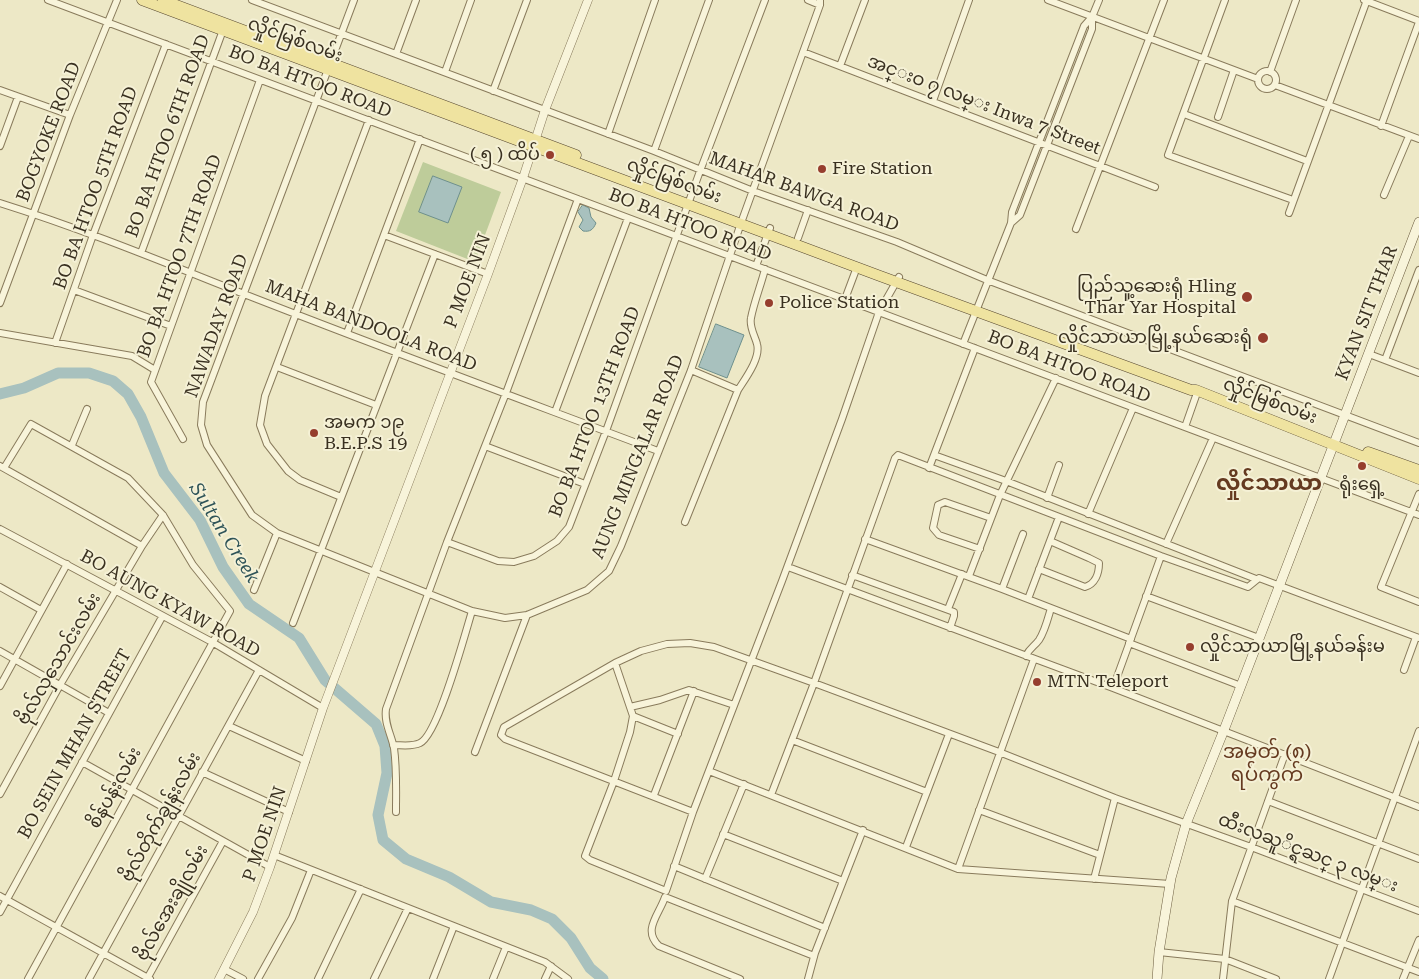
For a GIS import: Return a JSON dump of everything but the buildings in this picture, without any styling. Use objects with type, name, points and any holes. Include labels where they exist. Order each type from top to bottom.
[{"type":"main road","name":"လှိုင်မြစ်လမ်း","points":[[142,0],[330,66]]},
{"type":"main road","name":"လှိုင်မြစ်လမ်း","points":[[164,0],[330,66],[688,203],[770,231],[857,267],[898,279]]},
{"type":"main road","name":"KYAN SIT THAR","points":[[1157,979],[1159,952],[1170,884],[1186,824],[1224,730],[1419,222]]},
{"type":"main road","name":"လှိုင်မြစ်လမ်း","points":[[770,231],[798,238],[898,279],[1193,386],[1197,390],[1419,479]]},
{"type":"main road","name":"လှိုင်မြစ်လမ်း","points":[[1333,443],[1339,442],[1419,470]]},
{"type":"street","name":"BO BA HTOO ROAD","points":[[48,0],[1416,514]]},
{"type":"street","name":"BOGYOKE ROAD","points":[[0,303],[70,115],[117,0]]},
{"type":"street","name":"MAHAR BAWGA ROAD","points":[[252,0],[654,151],[753,191],[897,242],[988,280],[1419,443]]},
{"type":"street","name":"NAWADAY ROAD","points":[[354,0],[203,402],[200,425],[207,445],[252,515],[277,533],[375,572]]},
{"type":"street","points":[[396,54],[416,0]]},
{"type":"street","points":[[445,72],[471,0]]},
{"type":"street","points":[[493,91],[527,0]]},
{"type":"street","name":"P MOE NIN","points":[[219,979],[253,912],[270,867],[323,708],[449,372],[488,274],[523,178],[545,110],[588,0]]},
{"type":"street","points":[[608,134],[655,0]]},
{"type":"street","points":[[654,151],[709,0]]},
{"type":"street","name":"BO BA HTOO 13TH ROAD","points":[[447,542],[506,563],[534,556],[558,541],[569,526],[606,431],[688,203],[765,0]]},
{"type":"street","points":[[808,0],[820,2]]},
{"type":"street","points":[[840,66],[865,0]]},
{"type":"street","points":[[933,101],[969,0]]},
{"type":"street","points":[[1048,0],[1258,79]]},
{"type":"street","points":[[963,344],[1011,223],[1020,215],[1044,143],[1092,29],[1092,17],[1099,0]]},
{"type":"street","points":[[1076,228],[1164,0]]},
{"type":"street","points":[[1225,0],[1168,155],[1293,200]]},
{"type":"street","points":[[1270,72],[1296,0]]},
{"type":"street","points":[[1289,213],[1365,0],[1419,21],[1381,126]]},
{"type":"street","name":"AUNG MINGALAR ROAD","points":[[375,572],[472,611],[505,618],[527,615],[587,590],[608,571],[621,546],[690,370],[820,2]]},
{"type":"street","name":"BO BA HTOO 6TH ROAD","points":[[140,253],[213,62],[223,30]]},
{"type":"street","name":"BO BA HTOO 5TH ROAD","points":[[55,343],[93,235],[166,44]]},
{"type":"street","name":"အင္းဝ ၇ လမ္း Inwa 7 Street","points":[[803,52],[1155,187]]},
{"type":"street","points":[[1218,117],[1234,70]]},
{"type":"street","points":[[1270,72],[1275,76],[1275,85],[1270,89],[1264,89],[1259,85],[1258,79],[1261,73],[1270,72]]},
{"type":"street","name":"BO BA HTOO 7TH ROAD","points":[[182,439],[151,382],[260,80]]},
{"type":"street","points":[[1275,85],[1419,139]]},
{"type":"street","points":[[0,90],[70,115]]},
{"type":"street","points":[[0,146],[18,97]]},
{"type":"street","points":[[1184,114],[1307,162]]},
{"type":"street","points":[[341,497],[300,480],[288,471],[268,444],[260,425],[265,396],[369,120]]},
{"type":"street","points":[[1384,194],[1409,136]]},
{"type":"street","points":[[347,333],[420,140]]},
{"type":"street","points":[[396,812],[397,772],[393,745],[387,728],[386,709],[447,542],[506,393],[578,199]]},
{"type":"street","name":"MAHA BANDOOLA ROAD","points":[[0,204],[93,235],[658,451]]},
{"type":"street","points":[[798,238],[808,210]]},
{"type":"street","points":[[555,412],[628,218]]},
{"type":"street","points":[[756,266],[770,231]]},
{"type":"street","points":[[384,235],[488,274]]},
{"type":"street","points":[[293,623],[435,254]]},
{"type":"street","points":[[845,299],[857,267]]},
{"type":"street","points":[[685,522],[738,390],[749,374],[758,354],[758,346],[750,320],[765,269]]},
{"type":"street","points":[[1384,360],[1419,270]]},
{"type":"street","points":[[740,979],[659,946],[653,940],[650,931],[666,894],[693,812],[788,567],[879,312],[898,279]]},
{"type":"street","points":[[74,290],[171,326]]},
{"type":"street","points":[[0,333],[132,356],[155,370]]},
{"type":"street","points":[[929,468],[975,348]]},
{"type":"street","points":[[1368,354],[1419,373]]},
{"type":"street","points":[[277,367],[376,405]]},
{"type":"street","points":[[690,370],[738,390]]},
{"type":"street","points":[[969,576],[1006,481],[1056,378]]},
{"type":"street","points":[[1185,427],[1197,390]]},
{"type":"street","points":[[1088,514],[1133,408]]},
{"type":"street","points":[[72,446],[87,410]]},
{"type":"street","points":[[142,546],[2,467],[30,424],[128,478],[164,515]]},
{"type":"street","points":[[1166,544],[1213,438]]},
{"type":"street","points":[[485,446],[585,484]]},
{"type":"street","points":[[771,795],[814,683],[895,458],[898,455],[1161,556],[1248,587],[1256,579]]},
{"type":"street","points":[[934,455],[1006,481],[1256,579],[1259,578],[1280,585],[1418,638],[1404,670]]},
{"type":"street","points":[[1047,498],[1059,465]]},
{"type":"street","points":[[1419,494],[1416,514],[1382,587],[1419,602]]},
{"type":"street","points":[[980,549],[939,535],[933,528],[938,505],[945,502],[991,518]]},
{"type":"street","name":"ဗိုလ်လှသောင်းလမ်း","points":[[0,794],[60,685],[115,591],[142,546],[164,515]]},
{"type":"street","name":"စိန်ပန်းလမ်း","points":[[28,979],[230,612],[193,565],[164,515]]},
{"type":"street","points":[[1028,599],[1059,516]]},
{"type":"street","name":"BO AUNG KYAW ROAD","points":[[0,529],[212,642],[323,708]]},
{"type":"street","points":[[254,590],[277,533]]},
{"type":"street","points":[[1002,589],[1022,534]]},
{"type":"street","points":[[865,539],[1028,599],[1241,686]]},
{"type":"street","points":[[1039,569],[1085,587],[1090,586],[1095,581],[1099,563],[1050,541]]},
{"type":"street","points":[[1113,688],[1161,556]]},
{"type":"street","points":[[0,686],[67,564]]},
{"type":"street","points":[[788,567],[1224,730],[1419,807]]},
{"type":"street","points":[[948,609],[962,574]]},
{"type":"street","points":[[852,575],[948,609],[955,614],[950,628]]},
{"type":"street","points":[[0,587],[41,610]]},
{"type":"street","points":[[1146,596],[1259,638]]},
{"type":"street","points":[[1026,656],[1029,649],[1041,637],[1051,608]]},
{"type":"street","points":[[393,745],[412,745],[422,742],[428,734],[438,716],[472,611]]},
{"type":"street","points":[[475,752],[527,615]]},
{"type":"street","name":"BO SEIN MHAN STREET","points":[[0,912],[162,617]]},
{"type":"street","name":"ထီးလႀူိင္ရႀင္ ၃ လမ္း","points":[[614,781],[505,739],[501,735],[504,727],[615,663],[641,651],[667,644],[690,643],[714,647],[752,660],[1419,911]]},
{"type":"street","points":[[0,651],[110,713]]},
{"type":"street","points":[[958,869],[1034,659]]},
{"type":"street","points":[[615,663],[633,716],[630,732],[614,781],[586,856],[666,894],[814,956]]},
{"type":"street","name":"ဗိုလ်တိုက်ချွန်းလမ်း","points":[[89,979],[260,670]]},
{"type":"street","points":[[630,706],[660,700],[689,690],[734,705]]},
{"type":"street","points":[[654,796],[694,691]]},
{"type":"street","points":[[633,716],[678,734]]},
{"type":"street","points":[[229,726],[306,761]]},
{"type":"street","points":[[1329,979],[1419,731]]},
{"type":"street","points":[[906,847],[948,734]]},
{"type":"street","points":[[792,740],[926,792]]},
{"type":"street","points":[[1223,979],[1232,901],[1285,754]]},
{"type":"street","points":[[82,762],[270,867]]},
{"type":"street","points":[[709,771],[958,869],[1170,884]]},
{"type":"street","points":[[202,772],[289,812]]},
{"type":"street","points":[[614,781],[693,812]]},
{"type":"street","points":[[705,879],[744,784]]},
{"type":"street","points":[[1094,879],[1115,798]]},
{"type":"street","points":[[1268,801],[1419,859]]},
{"type":"street","points":[[979,810],[1100,854]]},
{"type":"street","points":[[808,979],[814,956],[862,830]]},
{"type":"street","points":[[723,834],[843,881]]},
{"type":"street","name":"ဗိုလ်အေးချိုလမ်း","points":[[148,979],[223,841]]},
{"type":"street","points":[[274,855],[545,962],[568,979]]},
{"type":"street","points":[[674,866],[825,928]]},
{"type":"street","points":[[258,979],[292,918],[311,870]]},
{"type":"street","points":[[318,979],[360,889]]},
{"type":"street","points":[[0,896],[148,979]]},
{"type":"street","points":[[1232,901],[1419,972]]},
{"type":"street","points":[[374,979],[408,908]]},
{"type":"street","points":[[433,979],[454,926]]},
{"type":"street","points":[[1403,979],[1419,942]]},
{"type":"street","points":[[493,979],[506,947]]},
{"type":"street","points":[[1159,952],[1225,959],[1276,979]]},
{"type":"street","points":[[545,979],[550,966]]},
{"type":"street","points":[[224,969],[243,979]]},
{"type":"green space","points":[[423,162],[501,192],[475,262],[396,231]]},
{"type":"water","points":[[433,176],[462,187],[448,223],[419,212]]},
{"type":"water","points":[[583,205],[589,208],[591,217],[596,223],[588,231],[583,231],[579,227],[583,220],[578,212]]},
{"type":"water","points":[[716,324],[744,335],[727,378],[699,367]]},
{"type":"waterway","name":"Sultan Creek","points":[[0,394],[24,388],[58,373],[89,373],[113,381],[128,394],[141,417],[164,473],[200,520],[223,567],[249,604],[299,638],[325,680],[376,724],[385,746],[387,773],[378,815],[383,840],[406,859],[449,877],[491,902],[531,910],[552,919],[571,938],[590,968],[603,979]]},
{"type":"place","name":"( ၅ ) ထိပ်","points":[[550,155]]},
{"type":"place","name":"Fire Station","points":[[822,169]]},
{"type":"place","name":"ပြည်သူ့ဆေးရုံ Hling Thar Yar Hospital","points":[[1247,297]]},
{"type":"place","name":"Police Station","points":[[769,303]]},
{"type":"place","name":"လှိုင်သာယာမြို့နယ်ဆေးရုံ","points":[[1263,338]]},
{"type":"place","name":"အမက ၁၉ B.E.P.S 19","points":[[314,433]]},
{"type":"place","name":"ရုံးရှေ့","points":[[1362,466]]},
{"type":"place","name":"လှိုင်သာယာမြို့နယ်ခန်းမ","points":[[1190,647]]},
{"type":"place","name":"MTN Teleport","points":[[1037,682]]},
{"type":"district","name":"လှိုင်သာယာ","points":[[1269,484]]},
{"type":"district","name":"အမှတ် (၈) ရပ်ကွက်","points":[[1267,764]]}]
